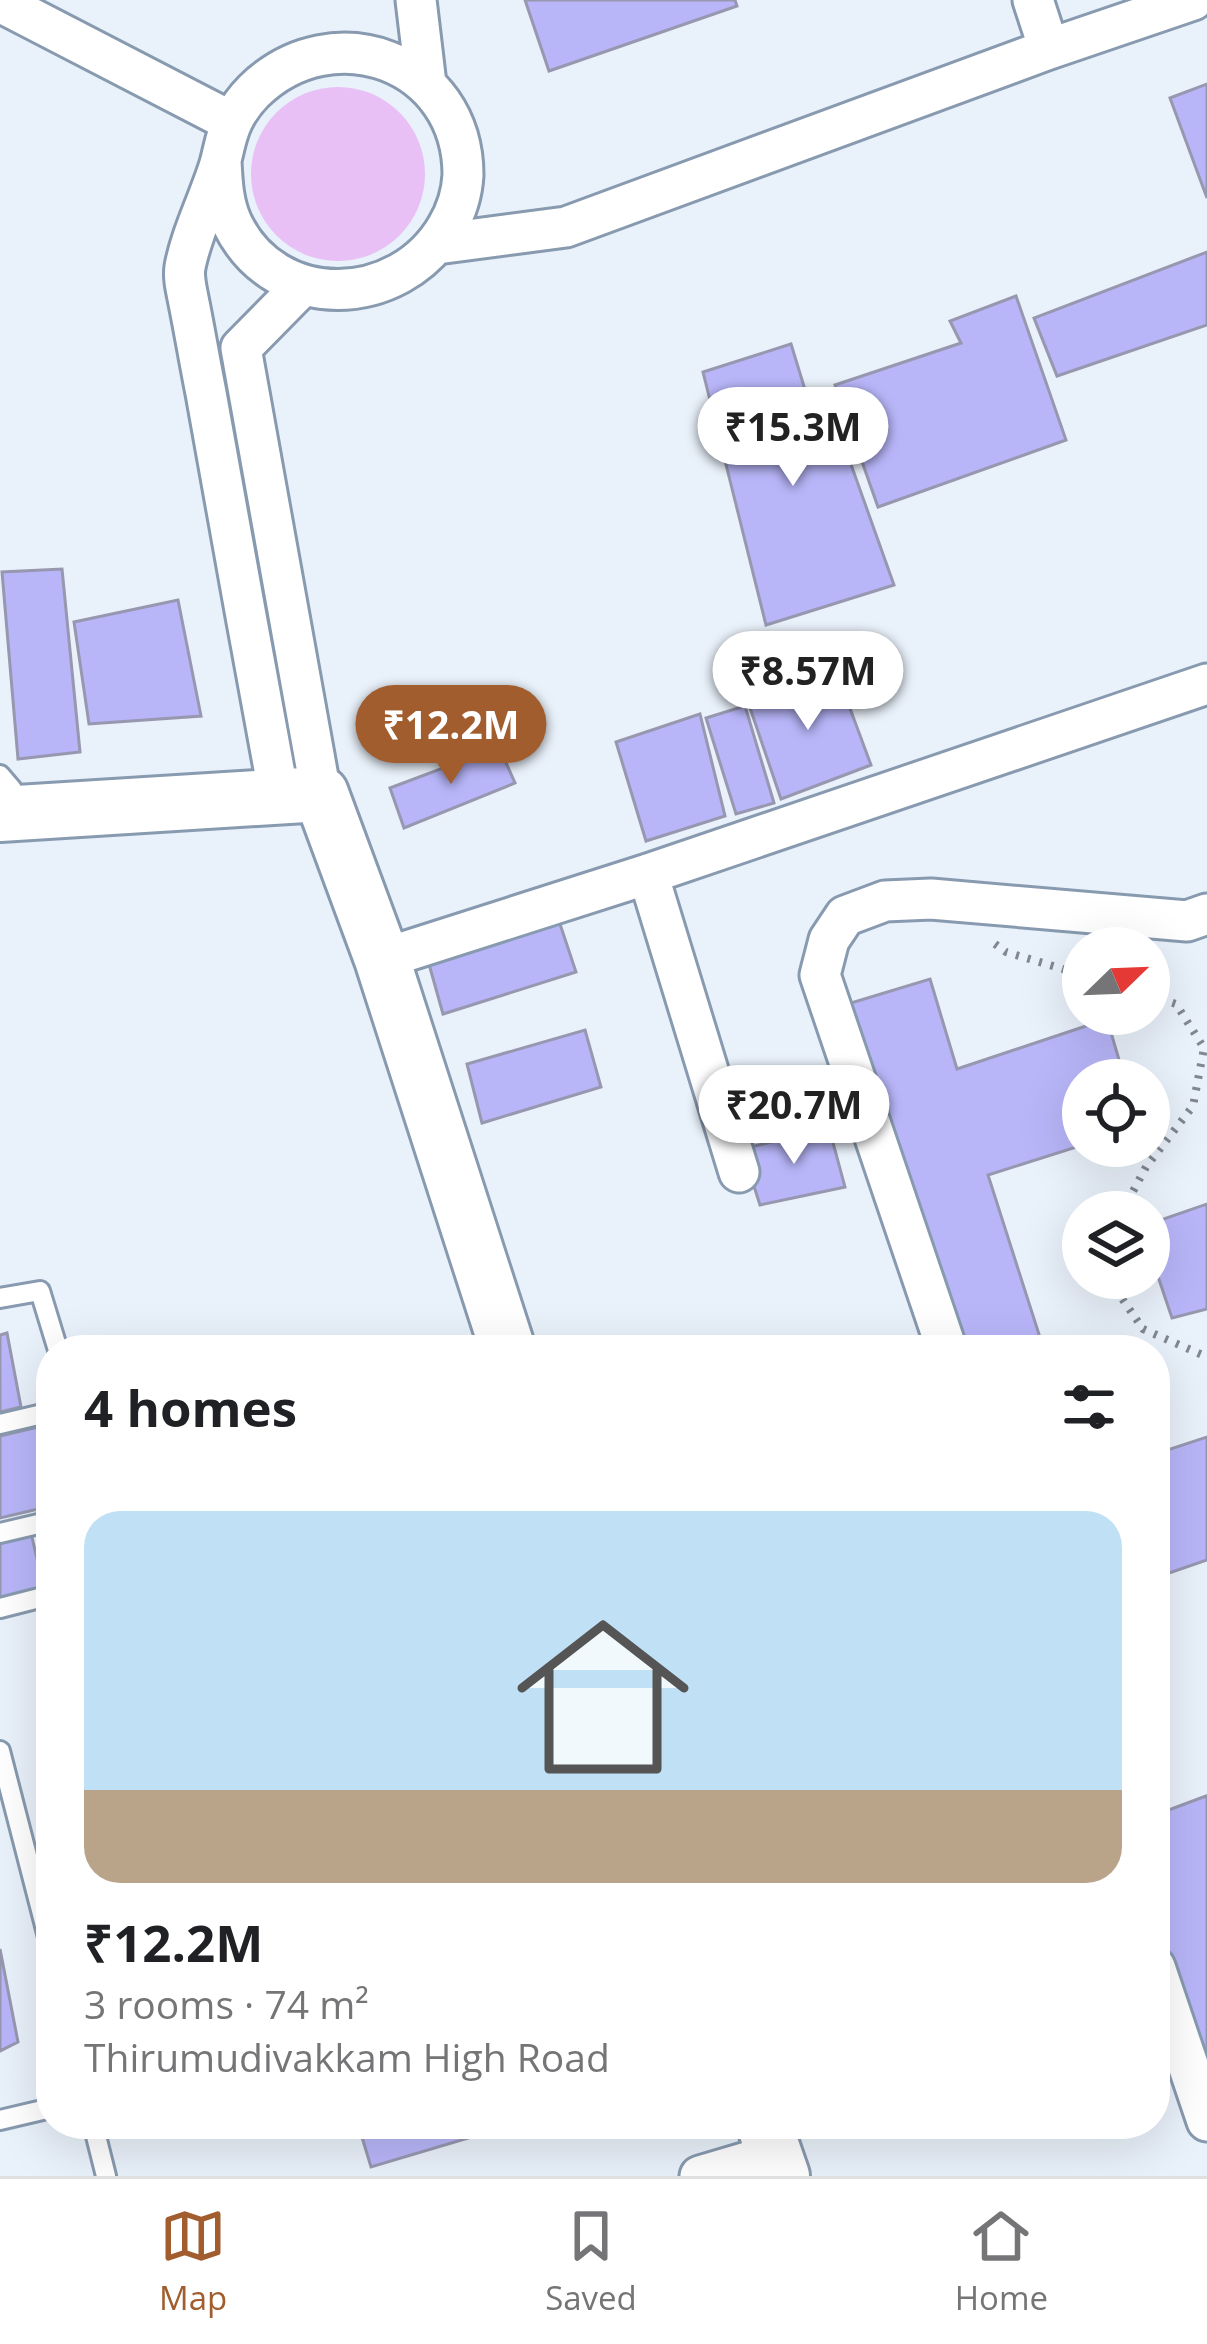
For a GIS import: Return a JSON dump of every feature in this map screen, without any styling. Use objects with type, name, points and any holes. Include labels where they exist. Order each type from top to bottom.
[{"type":"main road","points":[[4,809],[300,795],[382,959],[503,1335]]},
{"type":"street","points":[[416,0],[426,84]]},
{"type":"street","points":[[1033,0],[1049,49]]},
{"type":"street","points":[[437,244],[566,227],[1193,0]]},
{"type":"street","points":[[0,2],[232,122]]},
{"type":"street","points":[[221,160],[223,193],[232,223],[274,271],[303,285],[362,288],[390,280],[416,265],[437,244],[454,213],[463,179],[460,144],[448,112],[426,84],[400,65],[369,55],[336,52],[304,58],[262,84],[232,122],[184,271],[300,795]]},
{"type":"street","points":[[300,795],[241,348],[303,285]]},
{"type":"street","points":[[382,959],[1207,684]]},
{"type":"street","points":[[648,874],[739,1172]]},
{"type":"street","points":[[942,1335],[820,975],[829,940],[844,916],[885,901],[931,898],[1187,921],[1207,914]]},
{"type":"street","points":[[1170,2011],[1207,2121]]},
{"type":"street","points":[[700,2176],[773,2151]]},
{"type":"lane","points":[[0,1298],[40,1291],[53,1335]]},
{"type":"lane","points":[[0,1424],[36,1416]]},
{"type":"lane","points":[[0,1532],[36,1524]]},
{"type":"lane","points":[[0,1608],[36,1598]]},
{"type":"lane","points":[[0,1751],[36,1891]]},
{"type":"lane","points":[[0,2120],[36,2112]]},
{"type":"lane","points":[[97,2139],[106,2176]]},
{"type":"path","points":[[1133,1191],[1193,1106],[1204,1048],[1176,1004],[1170,1002]]},
{"type":"path","points":[[1122,1299],[1143,1329],[1157,1335]]},
{"type":"path","points":[[1170,1341],[1207,1357]]},
{"type":"shaded area","points":[[338,87],[371,93],[400,112],[419,141],[425,174],[419,207],[400,236],[371,255],[338,261],[305,255],[276,236],[257,207],[251,174],[257,141],[276,112],[305,93]]},
{"type":"building","points":[[525,0],[735,0],[737,6],[549,71]]},
{"type":"building","points":[[1207,84],[1207,198],[1170,98]]},
{"type":"building","points":[[1207,252],[1207,325],[1057,376],[1034,318]]},
{"type":"building","points":[[1016,296],[1066,440],[878,507],[835,385],[961,343],[950,321]]},
{"type":"building","points":[[791,344],[810,406],[828,400],[894,585],[766,625],[703,372]]},
{"type":"building","points":[[62,569],[80,752],[18,759],[2,572]]},
{"type":"building","points":[[178,600],[201,716],[89,724],[74,622]]},
{"type":"building","points":[[835,668],[871,765],[781,799],[747,699]]},
{"type":"building","points":[[745,706],[774,803],[736,814],[706,718]]},
{"type":"building","points":[[700,714],[725,816],[646,841],[616,742]]},
{"type":"building","points":[[499,747],[515,783],[404,828],[390,788]]},
{"type":"building","points":[[557,915],[576,972],[443,1014],[427,957]]},
{"type":"building","points":[[930,979],[957,1069],[1062,1034],[1112,1035],[1119,1059],[1062,1059],[1062,1152],[988,1175],[1039,1335],[948,1335],[841,1006]]},
{"type":"building","points":[[585,1030],[601,1087],[482,1123],[467,1064]]},
{"type":"building","points":[[829,1128],[845,1187],[760,1205],[742,1149]]},
{"type":"building","points":[[1207,1204],[1207,1309],[1172,1318],[1166,1299],[1170,1299],[1170,1217]]},
{"type":"building","points":[[7,1333],[21,1407],[0,1412],[0,1335]]},
{"type":"building","points":[[36,1428],[36,1510],[0,1518],[0,1436]]},
{"type":"building","points":[[1207,1437],[1207,1560],[1170,1573],[1170,1449]]},
{"type":"building","points":[[31,1533],[36,1595],[0,1603],[0,1540]]},
{"type":"building","points":[[1207,1799],[1207,2100],[1170,1992],[1170,1809]]},
{"type":"building","points":[[0,1949],[18,2042],[0,2051]]},
{"type":"building","points":[[363,2139],[465,2139],[371,2167]]}]
